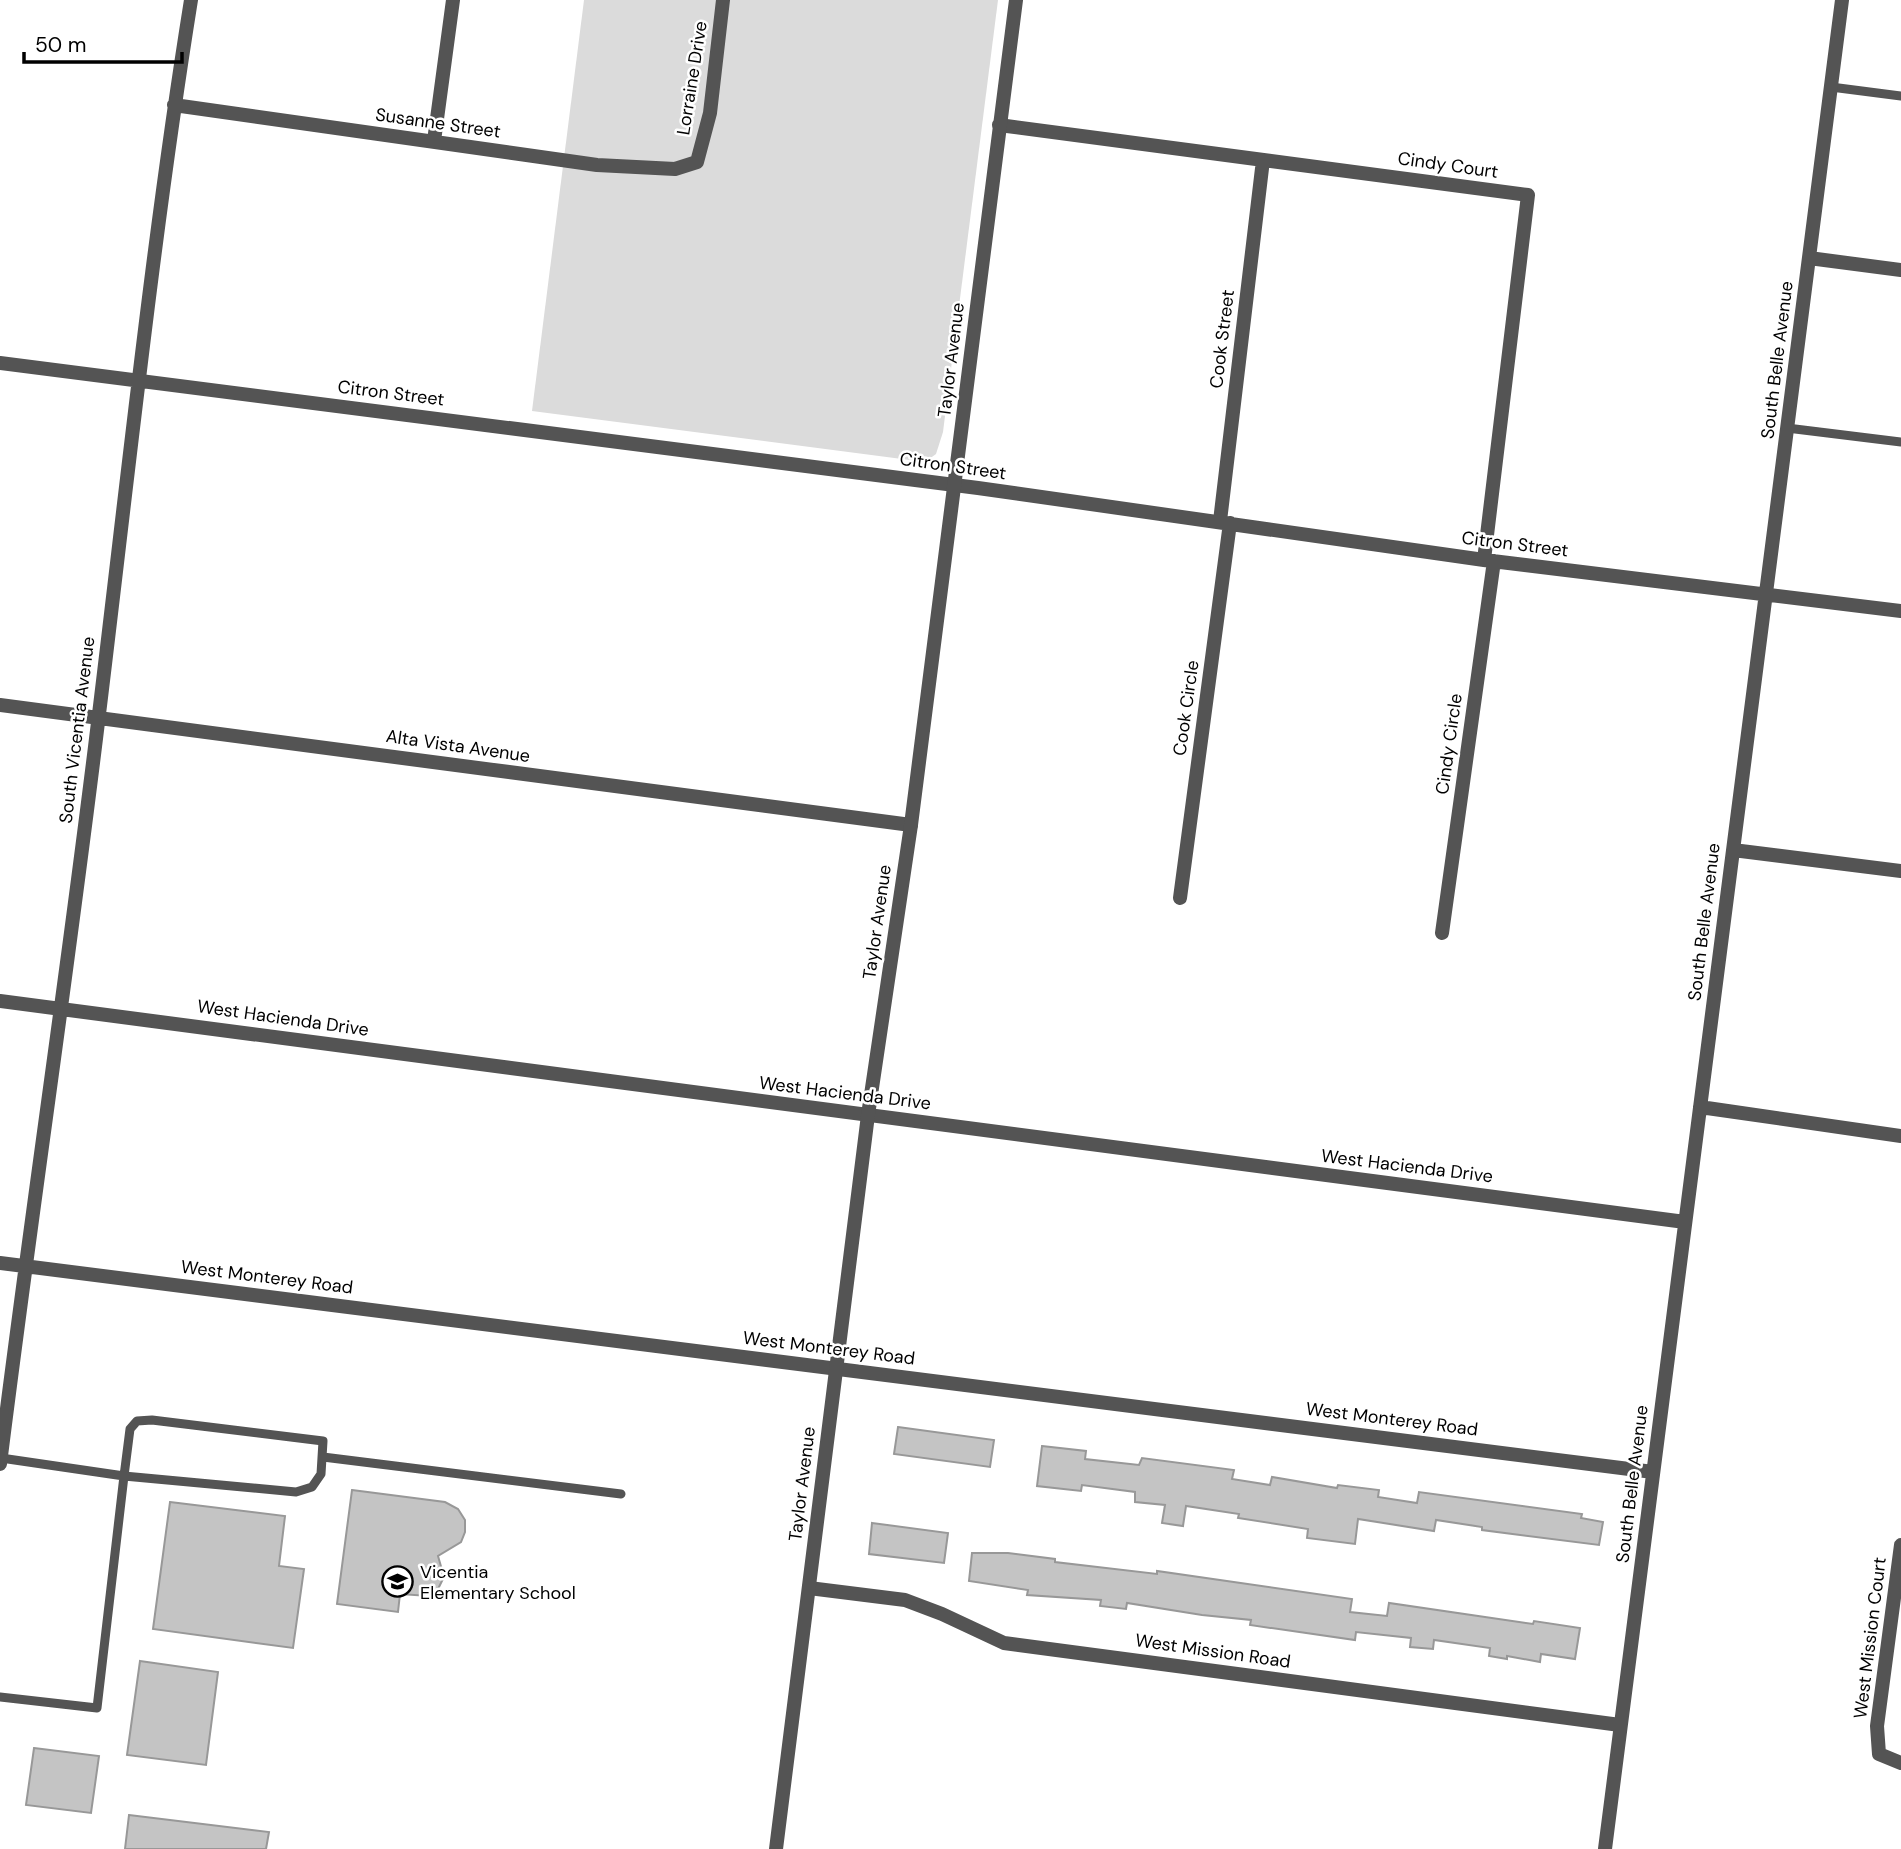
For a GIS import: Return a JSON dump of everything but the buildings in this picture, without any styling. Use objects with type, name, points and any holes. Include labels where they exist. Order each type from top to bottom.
[{"type":"street","name":"South Vicentia Avenue","points":[[0,1464],[99,717],[138,380],[174,106],[191,0]]},
{"type":"street","points":[[434,141],[453,0]]},
{"type":"street","name":"Lorraine Drive","points":[[697,162],[710,113],[723,0]]},
{"type":"street","name":"Taylor Avenue","points":[[776,1849],[868,1115],[911,825],[1016,0]]},
{"type":"street","name":"South Belle Avenue","points":[[1605,1849],[1842,0]]},
{"type":"street","name":"Susanne Street","points":[[174,106],[597,165],[675,169],[697,162]]},
{"type":"street","name":"Cindy Court","points":[[999,125],[1528,195],[1489,561]]},
{"type":"street","name":"Cook Street","points":[[1225,522],[1263,160]]},
{"type":"street","points":[[1810,258],[1901,270]]},
{"type":"street","name":"Citron Street","points":[[0,362],[954,485],[1489,561],[1901,611]]},
{"type":"street","name":"Cook Circle","points":[[1180,898],[1225,522]]},
{"type":"street","name":"Cindy Circle","points":[[1442,933],[1489,561]]},
{"type":"street","name":"Alta Vista Avenue","points":[[0,705],[911,825]]},
{"type":"street","points":[[1733,850],[1901,871]]},
{"type":"street","name":"West Hacienda Drive","points":[[0,1000],[1685,1222]]},
{"type":"street","points":[[1700,1107],[1901,1136]]},
{"type":"street","name":"West Monterey Road","points":[[0,1263],[1653,1472]]},
{"type":"street","name":"West Mission Court","points":[[1901,1545],[1877,1726],[1879,1754],[1901,1763]]},
{"type":"street","name":"West Mission Road","points":[[809,1588],[905,1600],[1004,1643],[1620,1725]]},
{"type":"lane","points":[[1831,87],[1901,96]]},
{"type":"lane","points":[[1787,428],[1901,442]]},
{"type":"lane","points":[[0,1697],[97,1708],[124,1476],[130,1429],[137,1421],[152,1420],[323,1441],[321,1474],[312,1487],[296,1492],[124,1476],[1,1458]]},
{"type":"lane","points":[[323,1457],[621,1494]]},
{"type":"shaded area","points":[[584,0],[998,0],[943,432],[936,454],[925,462],[532,411]]},
{"type":"place","name":"Vicentia Elementary School","points":[[397,1582]]}]
